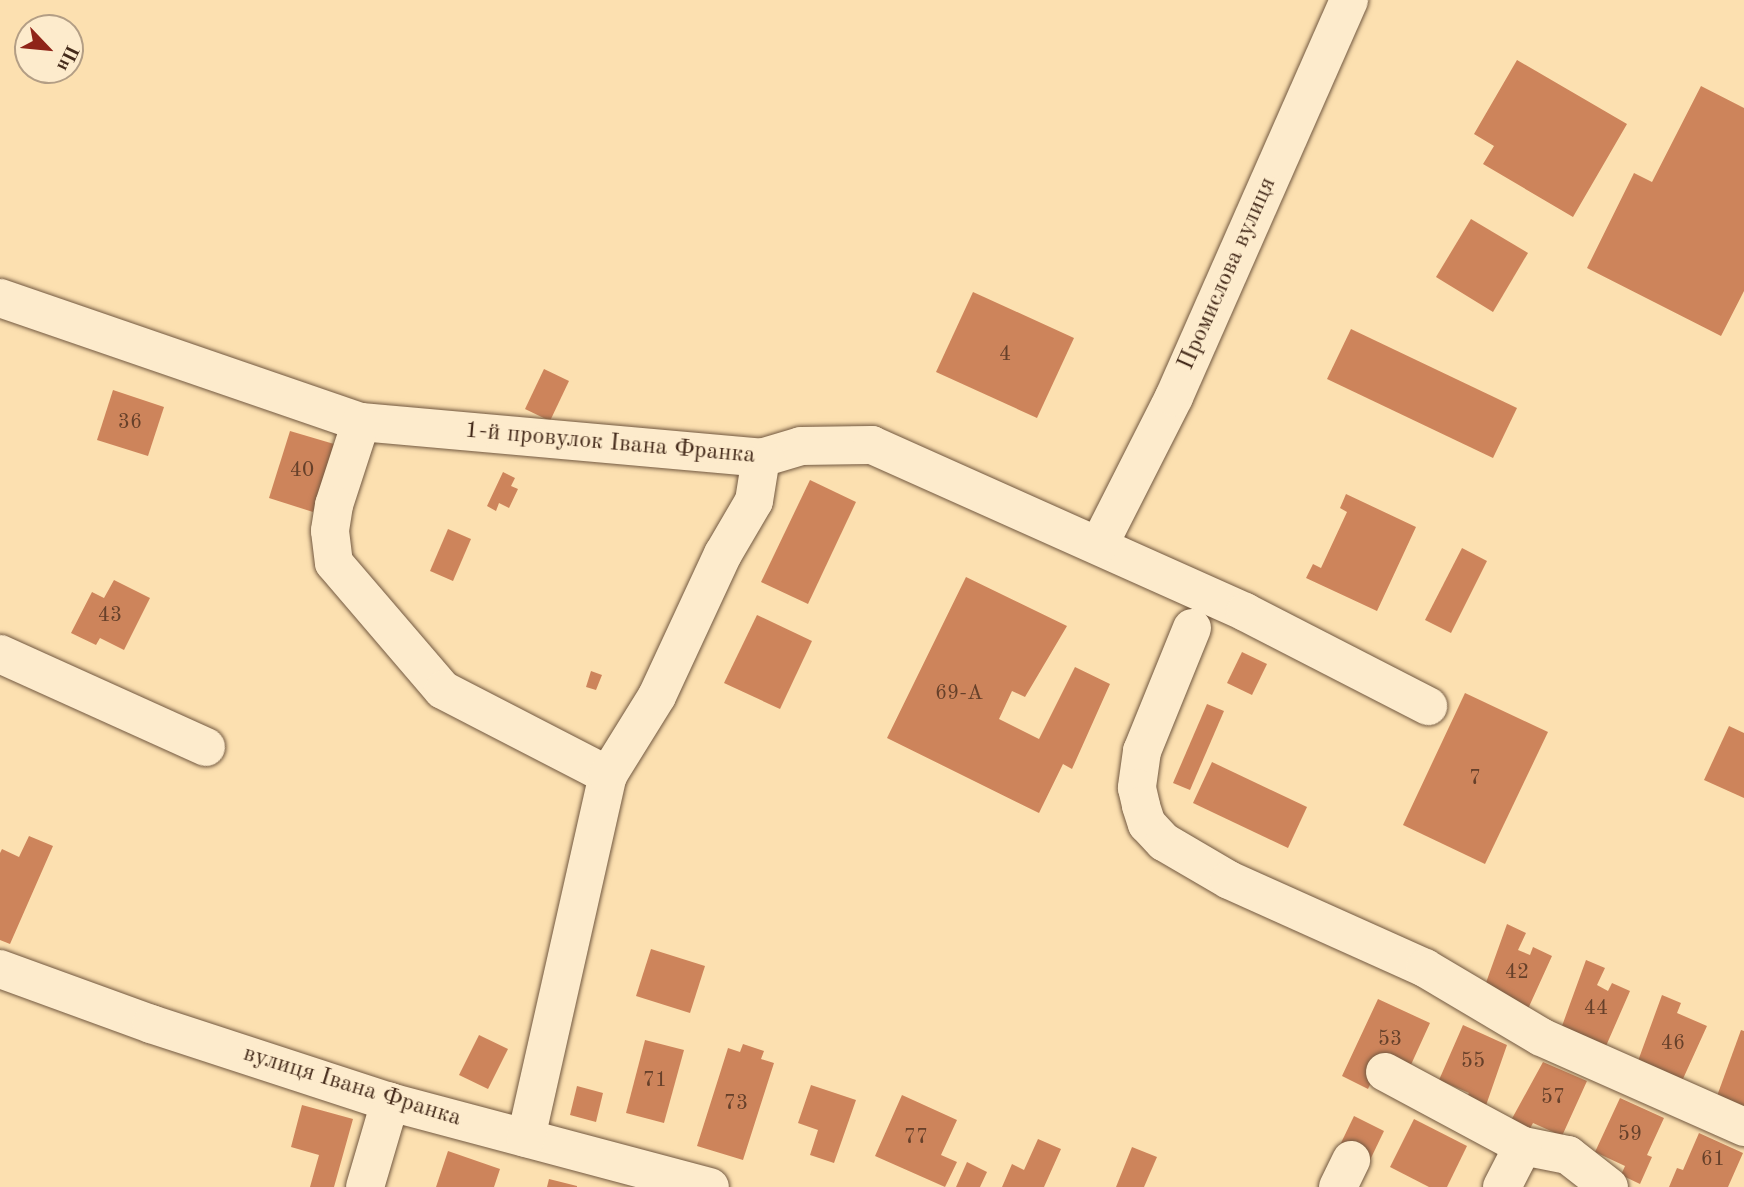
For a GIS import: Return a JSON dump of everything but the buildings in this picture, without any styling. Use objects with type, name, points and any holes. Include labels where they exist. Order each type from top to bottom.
[{"type":"street","name":"Промислова вулиця","points":[[1100,545],[1174,397],[1349,0]]},
{"type":"street","name":"1-й провулок Івана Франка","points":[[0,298],[361,422],[761,458],[801,446],[872,445],[1245,612],[1428,706]]},
{"type":"street","points":[[361,422],[334,505],[330,531],[334,563],[443,690],[608,775]]},
{"type":"street","points":[[526,1138],[596,817],[608,775],[657,696],[713,574],[754,501],[761,458]]},
{"type":"street","points":[[1192,628],[1142,751],[1138,788],[1141,806],[1147,824],[1164,842],[1229,880],[1425,968],[1541,1037],[1744,1128]]},
{"type":"street","points":[[0,654],[206,747]]},
{"type":"street","name":"вулиця Івана Франка","points":[[0,969],[151,1024],[390,1102],[710,1187]]},
{"type":"street","points":[[1385,1072],[1523,1146],[1568,1155],[1609,1187]]},
{"type":"street","points":[[365,1187],[390,1102]]},
{"type":"street","points":[[1502,1187],[1523,1146]]}]
